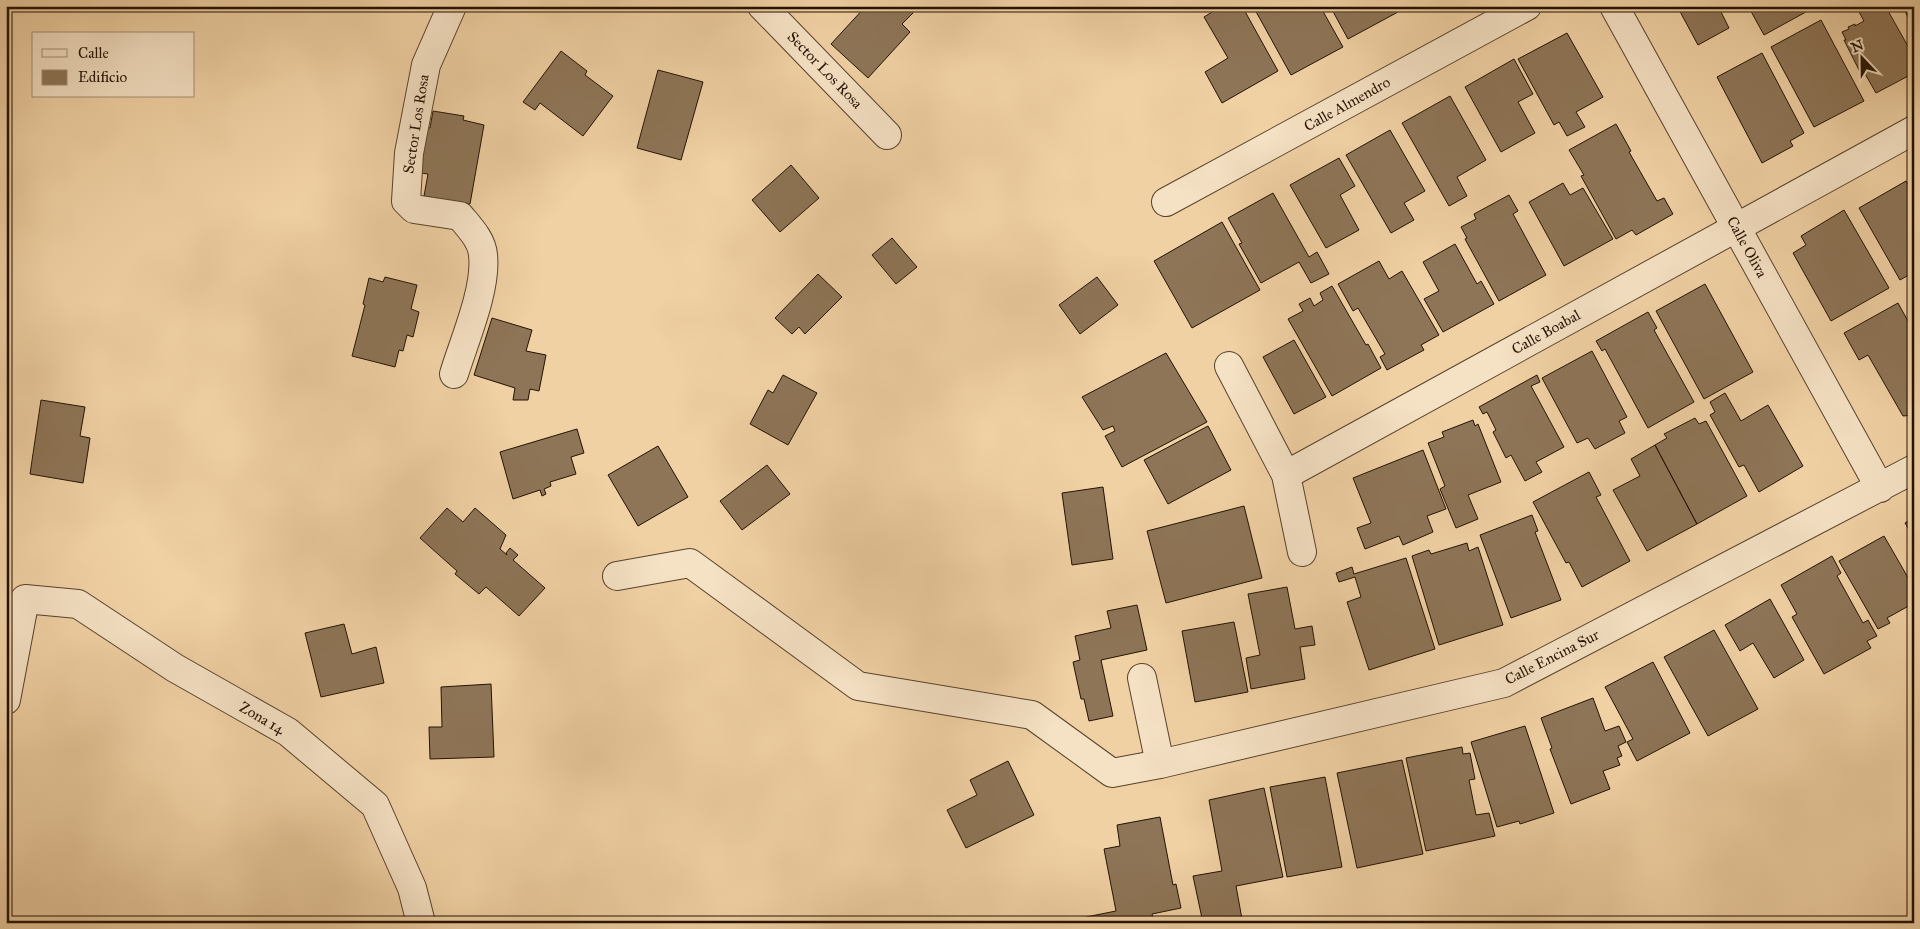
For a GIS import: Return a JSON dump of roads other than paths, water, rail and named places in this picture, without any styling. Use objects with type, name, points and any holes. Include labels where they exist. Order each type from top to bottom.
[{"type":"street","name":"Sector Los Rosa","points":[[452,6],[426,65],[409,153],[406,202],[414,209],[460,216],[474,232],[483,253],[483,279],[454,374]]},
{"type":"street","name":"Sector Los Rosa","points":[[762,6],[887,135]]},
{"type":"street","name":"Calle Almendro","points":[[1166,202],[1527,6]]},
{"type":"street","name":"Calle Oliva","points":[[1614,6],[1880,488]]},
{"type":"street","name":"Calle Boabal","points":[[1286,475],[1914,130]]},
{"type":"street","points":[[1229,366],[1286,475],[1302,552]]},
{"type":"street","name":"Calle Encina Sur","points":[[617,576],[690,563],[858,686],[1032,716],[1112,773],[1160,764],[1504,683],[1914,469]]},
{"type":"street","name":"Zona 14","points":[[6,700],[25,599],[78,604],[175,668],[288,732],[375,805],[412,888],[421,923]]},
{"type":"street","points":[[1142,678],[1160,764]]}]
